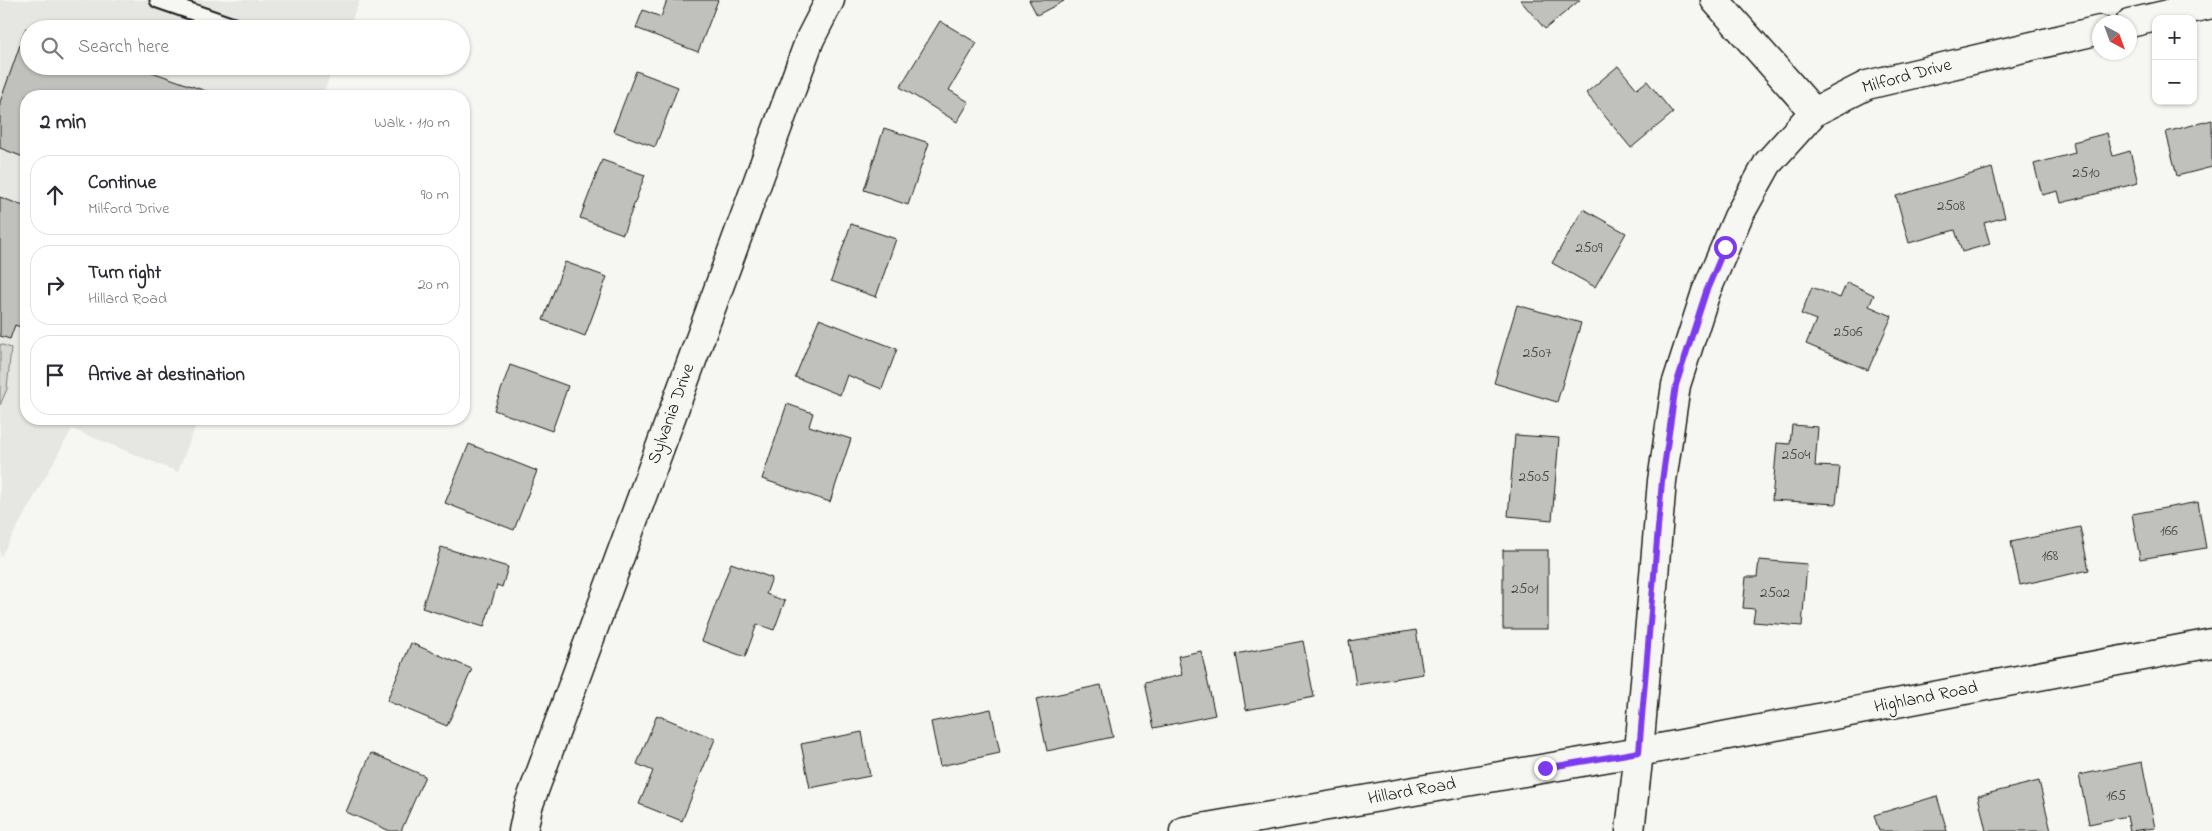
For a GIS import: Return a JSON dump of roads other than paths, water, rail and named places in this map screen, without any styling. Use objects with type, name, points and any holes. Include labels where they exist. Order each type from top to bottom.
[{"type":"street","name":"Sylvania Drive","points":[[523,831],[535,788],[806,49],[830,0]]},
{"type":"street","points":[[1715,0],[1814,112]]},
{"type":"street","points":[[2137,21],[2212,4]]},
{"type":"street","name":"Milford Drive","points":[[1630,831],[1639,752],[1662,481],[1676,385],[1706,292],[1738,217],[1768,163],[1814,112],[1867,85],[2092,32]]},
{"type":"street","name":"Highland Road","points":[[1639,752],[2212,643]]},
{"type":"street","name":"Hillard Road","points":[[1184,831],[1639,752]]},
{"type":"lane","points":[[158,0],[216,20]]}]
